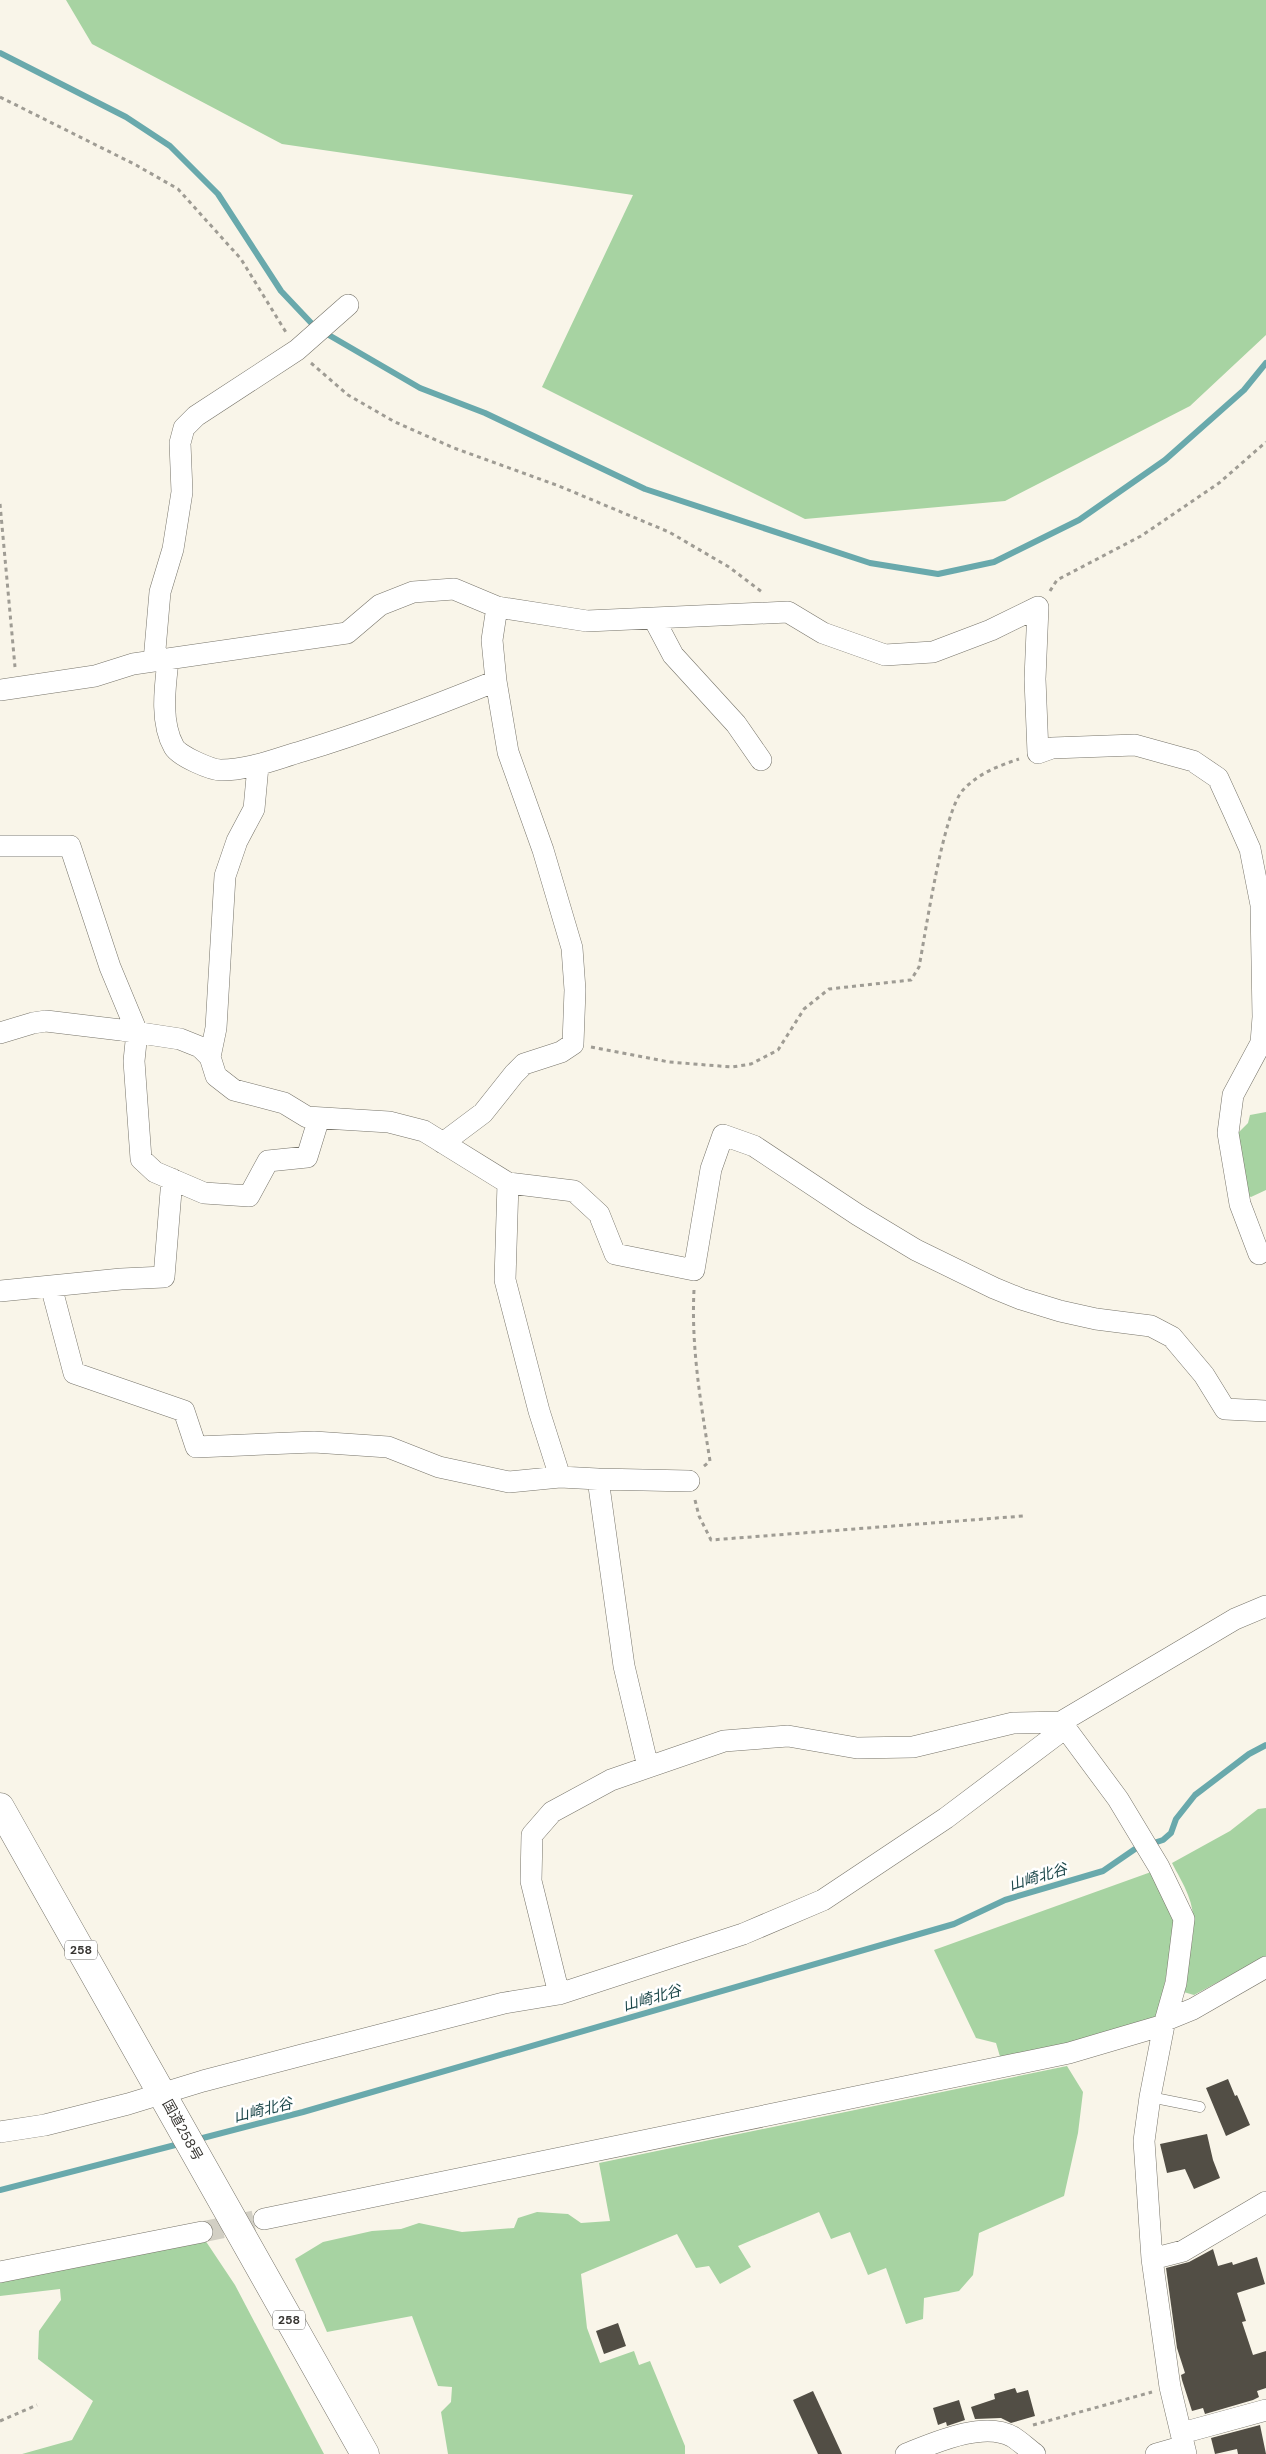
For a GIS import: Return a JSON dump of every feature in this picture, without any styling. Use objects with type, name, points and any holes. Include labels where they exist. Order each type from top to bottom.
[{"type":"highway","name":"国道258号","points":[[0,1807],[365,2454]]},
{"type":"street","points":[[348,305],[297,350],[196,416],[184,428],[180,442],[182,492],[173,549],[160,592],[161,661],[165,688],[167,726],[175,748],[195,762],[219,770],[258,766],[363,733],[496,681]]},
{"type":"street","points":[[9,689],[94,676],[133,664],[347,633],[380,605],[413,592],[454,589],[497,607],[587,620],[654,619],[788,612],[823,632],[884,655],[933,652],[991,630],[1038,606],[1035,680],[1038,753],[1052,748],[1135,745],[1193,761],[1218,778],[1250,849],[1261,905],[1263,1017],[1261,1043],[1233,1094],[1228,1133],[1240,1204],[1259,1254]]},
{"type":"street","points":[[443,1143],[483,1113],[524,1064],[561,1052],[572,1044],[575,990],[572,948],[543,850],[508,752],[496,681],[492,640],[497,607]]},
{"type":"street","points":[[654,619],[673,655],[736,724],[760,760]]},
{"type":"street","points":[[210,1057],[216,1028],[225,876],[237,841],[254,809],[258,766]]},
{"type":"street","points":[[0,846],[70,846],[110,967],[137,1032],[134,1061],[141,1159],[155,1172],[204,1193],[249,1196],[268,1161],[307,1157],[318,1118]]},
{"type":"street","points":[[0,1033],[33,1023],[46,1022],[137,1032],[180,1039],[200,1047],[210,1057],[216,1076],[234,1090],[284,1102],[307,1117],[389,1122],[424,1130],[508,1183],[574,1191],[599,1214],[615,1254],[694,1270],[711,1169],[723,1135],[754,1146],[858,1215],[908,1245],[994,1288],[1021,1299],[1060,1311],[1096,1319],[1151,1326],[1172,1337],[1204,1375],[1225,1409],[1266,1410]]},
{"type":"street","points":[[0,1291],[121,1278],[164,1277],[172,1179]]},
{"type":"street","points":[[508,1183],[505,1280],[539,1411],[560,1477]]},
{"type":"street","points":[[51,1286],[74,1373],[184,1411],[196,1447],[314,1442],[388,1447],[439,1467],[509,1482],[560,1477],[690,1481]]},
{"type":"street","points":[[598,1479],[624,1666],[648,1767]]},
{"type":"street","points":[[559,1994],[531,1881],[532,1835],[552,1812],[611,1780],[724,1741],[788,1736],[857,1748],[913,1747],[1013,1722],[1061,1722],[1235,1619],[1266,1606]]},
{"type":"street","points":[[1061,1722],[1118,1799],[1159,1867],[1184,1919],[1176,1984],[1165,2022],[1150,2097],[1144,2141],[1152,2259],[1170,2387],[1184,2444]]},
{"type":"street","points":[[0,2132],[167,2101],[203,2080],[504,2003],[559,1994],[743,1934],[823,1900],[946,1818],[1056,1736],[1061,1722]]},
{"type":"street","points":[[264,2219],[1069,2054],[1165,2022],[1193,2009],[1266,1966]]},
{"type":"street","points":[[1152,2259],[1183,2251],[1266,2202]]},
{"type":"street","points":[[0,2272],[202,2232]]},
{"type":"street","points":[[1156,2454],[1266,2410]]},
{"type":"street","points":[[906,2454],[966,2433],[987,2432],[1012,2436],[1035,2454]]},
{"type":"lane","points":[[1150,2097],[1200,2107]]},
{"type":"path","points":[[0,97],[136,165],[178,189],[241,259],[297,350],[348,395],[394,422],[454,448],[559,486],[669,532],[729,567],[788,612]]},
{"type":"path","points":[[1038,606],[1057,580],[1141,536],[1219,483],[1266,442]]},
{"type":"path","points":[[0,504],[9,689]]},
{"type":"path","points":[[572,1044],[669,1062],[732,1067],[751,1064],[778,1050],[804,1009],[829,989],[911,980],[919,966],[949,818],[962,791],[988,769],[1038,753]]},
{"type":"path","points":[[694,1270],[692,1323],[696,1373],[710,1461],[690,1481],[699,1516],[711,1540],[1024,1516]]},
{"type":"path","points":[[1012,2436],[1038,2423],[1170,2387]]},
{"type":"path","points":[[0,2421],[37,2405]]},
{"type":"green space","points":[[66,0],[1266,0],[1266,335],[1190,406],[1005,501],[805,519],[542,387],[633,195],[282,144],[92,44]]},
{"type":"green space","points":[[1266,1112],[1266,1190],[1251,1197],[1244,1194],[1234,1137],[1248,1123],[1250,1115]]},
{"type":"green space","points":[[1266,1808],[1266,1956],[1194,1995],[1180,1991],[1192,1943],[1193,1919],[1188,1895],[1172,1863],[1230,1831],[1258,1809]]},
{"type":"green space","points":[[1151,1872],[1173,1916],[1173,1935],[1160,2011],[1151,2021],[1001,2060],[996,2043],[976,2038],[934,1950]]},
{"type":"green space","points":[[1067,2066],[1083,2092],[1078,2133],[1064,2196],[979,2233],[973,2275],[959,2291],[924,2298],[923,2319],[906,2324],[886,2268],[868,2275],[850,2232],[831,2239],[819,2212],[738,2246],[751,2267],[720,2284],[709,2266],[696,2268],[677,2234],[581,2274],[587,2328],[600,2363],[634,2351],[639,2365],[650,2361],[685,2446],[685,2454],[448,2454],[441,2412],[451,2402],[452,2387],[438,2386],[412,2316],[327,2332],[295,2259],[323,2242],[372,2231],[401,2229],[419,2223],[462,2232],[514,2228],[518,2218],[537,2212],[568,2214],[581,2223],[610,2221],[599,2163]]},
{"type":"green space","points":[[205,2240],[235,2285],[324,2454],[22,2454],[72,2440],[93,2401],[38,2359],[39,2331],[61,2300],[60,2289],[0,2296],[0,2280]]},
{"type":"building","points":[[1228,2079],[1250,2125],[1226,2136],[1206,2088]]},
{"type":"building","points":[[1207,2134],[1213,2160],[1220,2178],[1194,2189],[1185,2169],[1167,2173],[1160,2144]]},
{"type":"building","points":[[1213,2249],[1218,2266],[1232,2262],[1233,2265],[1257,2257],[1265,2284],[1237,2293],[1246,2321],[1242,2322],[1253,2355],[1266,2351],[1266,2388],[1257,2391],[1259,2397],[1253,2400],[1205,2414],[1203,2408],[1192,2411],[1182,2380],[1181,2375],[1185,2373],[1177,2348],[1166,2268],[1189,2262]]},
{"type":"building","points":[[618,2323],[626,2346],[604,2354],[596,2331]]},
{"type":"building","points":[[1015,2388],[1017,2393],[1028,2390],[1035,2416],[1011,2423],[1001,2418],[975,2419],[971,2407],[995,2399],[994,2394]]},
{"type":"building","points":[[813,2391],[842,2454],[818,2454],[793,2400]]},
{"type":"building","points":[[959,2400],[965,2420],[947,2426],[946,2422],[938,2425],[933,2408]]},
{"type":"building","points":[[1260,2425],[1266,2454],[1238,2454],[1237,2449],[1215,2454],[1211,2438]]},
{"type":"waterway","points":[[0,53],[126,117],[170,146],[218,194],[281,291],[315,327],[420,388],[485,413],[645,489],[870,563],[938,574],[994,562],[1079,520],[1165,460],[1244,390],[1266,363]]},
{"type":"waterway","name":"山崎北谷","points":[[195,2140],[303,2112],[954,1924],[1005,1900],[1103,1871],[1135,1849],[1163,1840],[1171,1833],[1176,1819],[1195,1795],[1249,1754],[1266,1745]]},
{"type":"waterway","name":"山崎北谷","points":[[0,2190],[183,2143]]},
{"type":"tunnel","points":[[202,2232],[264,2219]]}]
